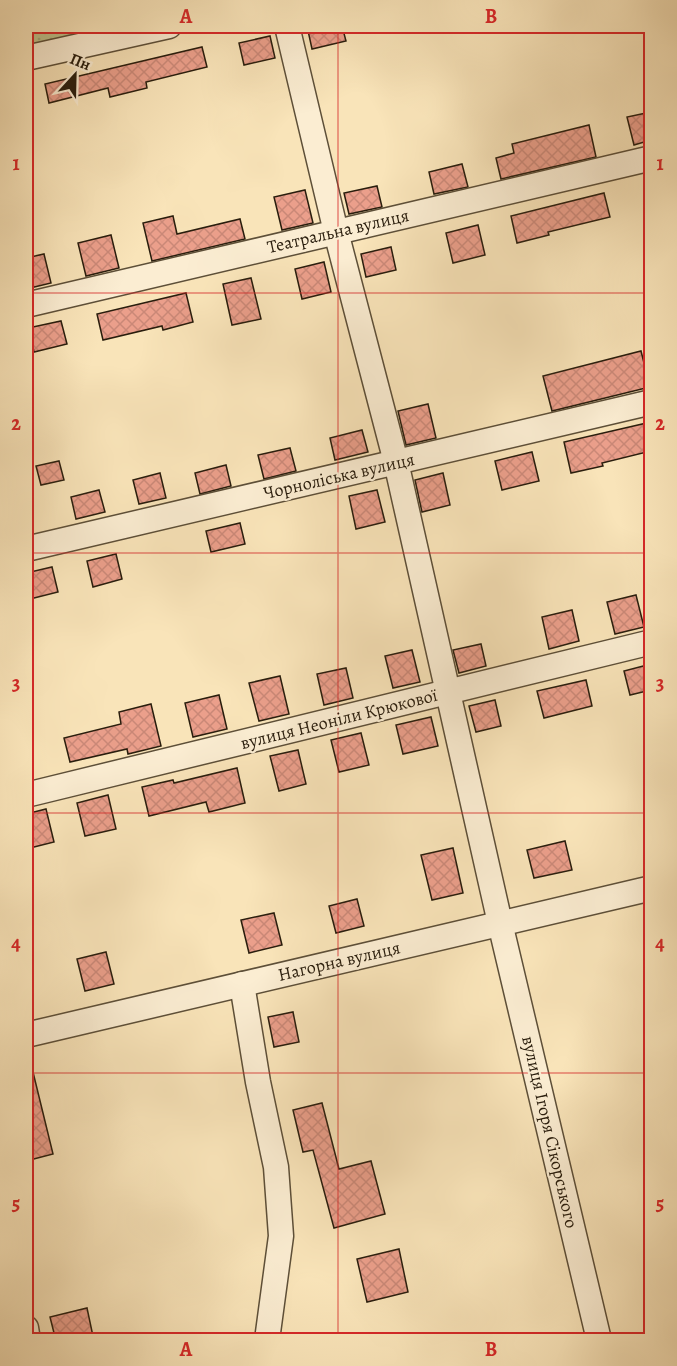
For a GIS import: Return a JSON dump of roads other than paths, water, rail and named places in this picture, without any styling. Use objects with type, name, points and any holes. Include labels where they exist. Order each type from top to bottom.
[{"type":"street","points":[[26,58],[169,26]]},
{"type":"street","name":"вулиця Ігоря Сікорського","points":[[287,26],[336,232],[396,462],[500,923],[599,1341]]},
{"type":"street","name":"Театральна вулиця","points":[[26,305],[651,158]]},
{"type":"street","name":"Чорноліська вулиця","points":[[26,549],[651,402]]},
{"type":"street","name":"вулиця Неоніли Крюкової","points":[[26,795],[651,642]]},
{"type":"street","name":"Нагорна вулиця","points":[[26,1035],[651,888]]},
{"type":"street","points":[[242,984],[258,1082],[276,1167],[281,1236],[267,1341]]},
{"type":"street","points":[[26,1328],[28,1341]]}]
